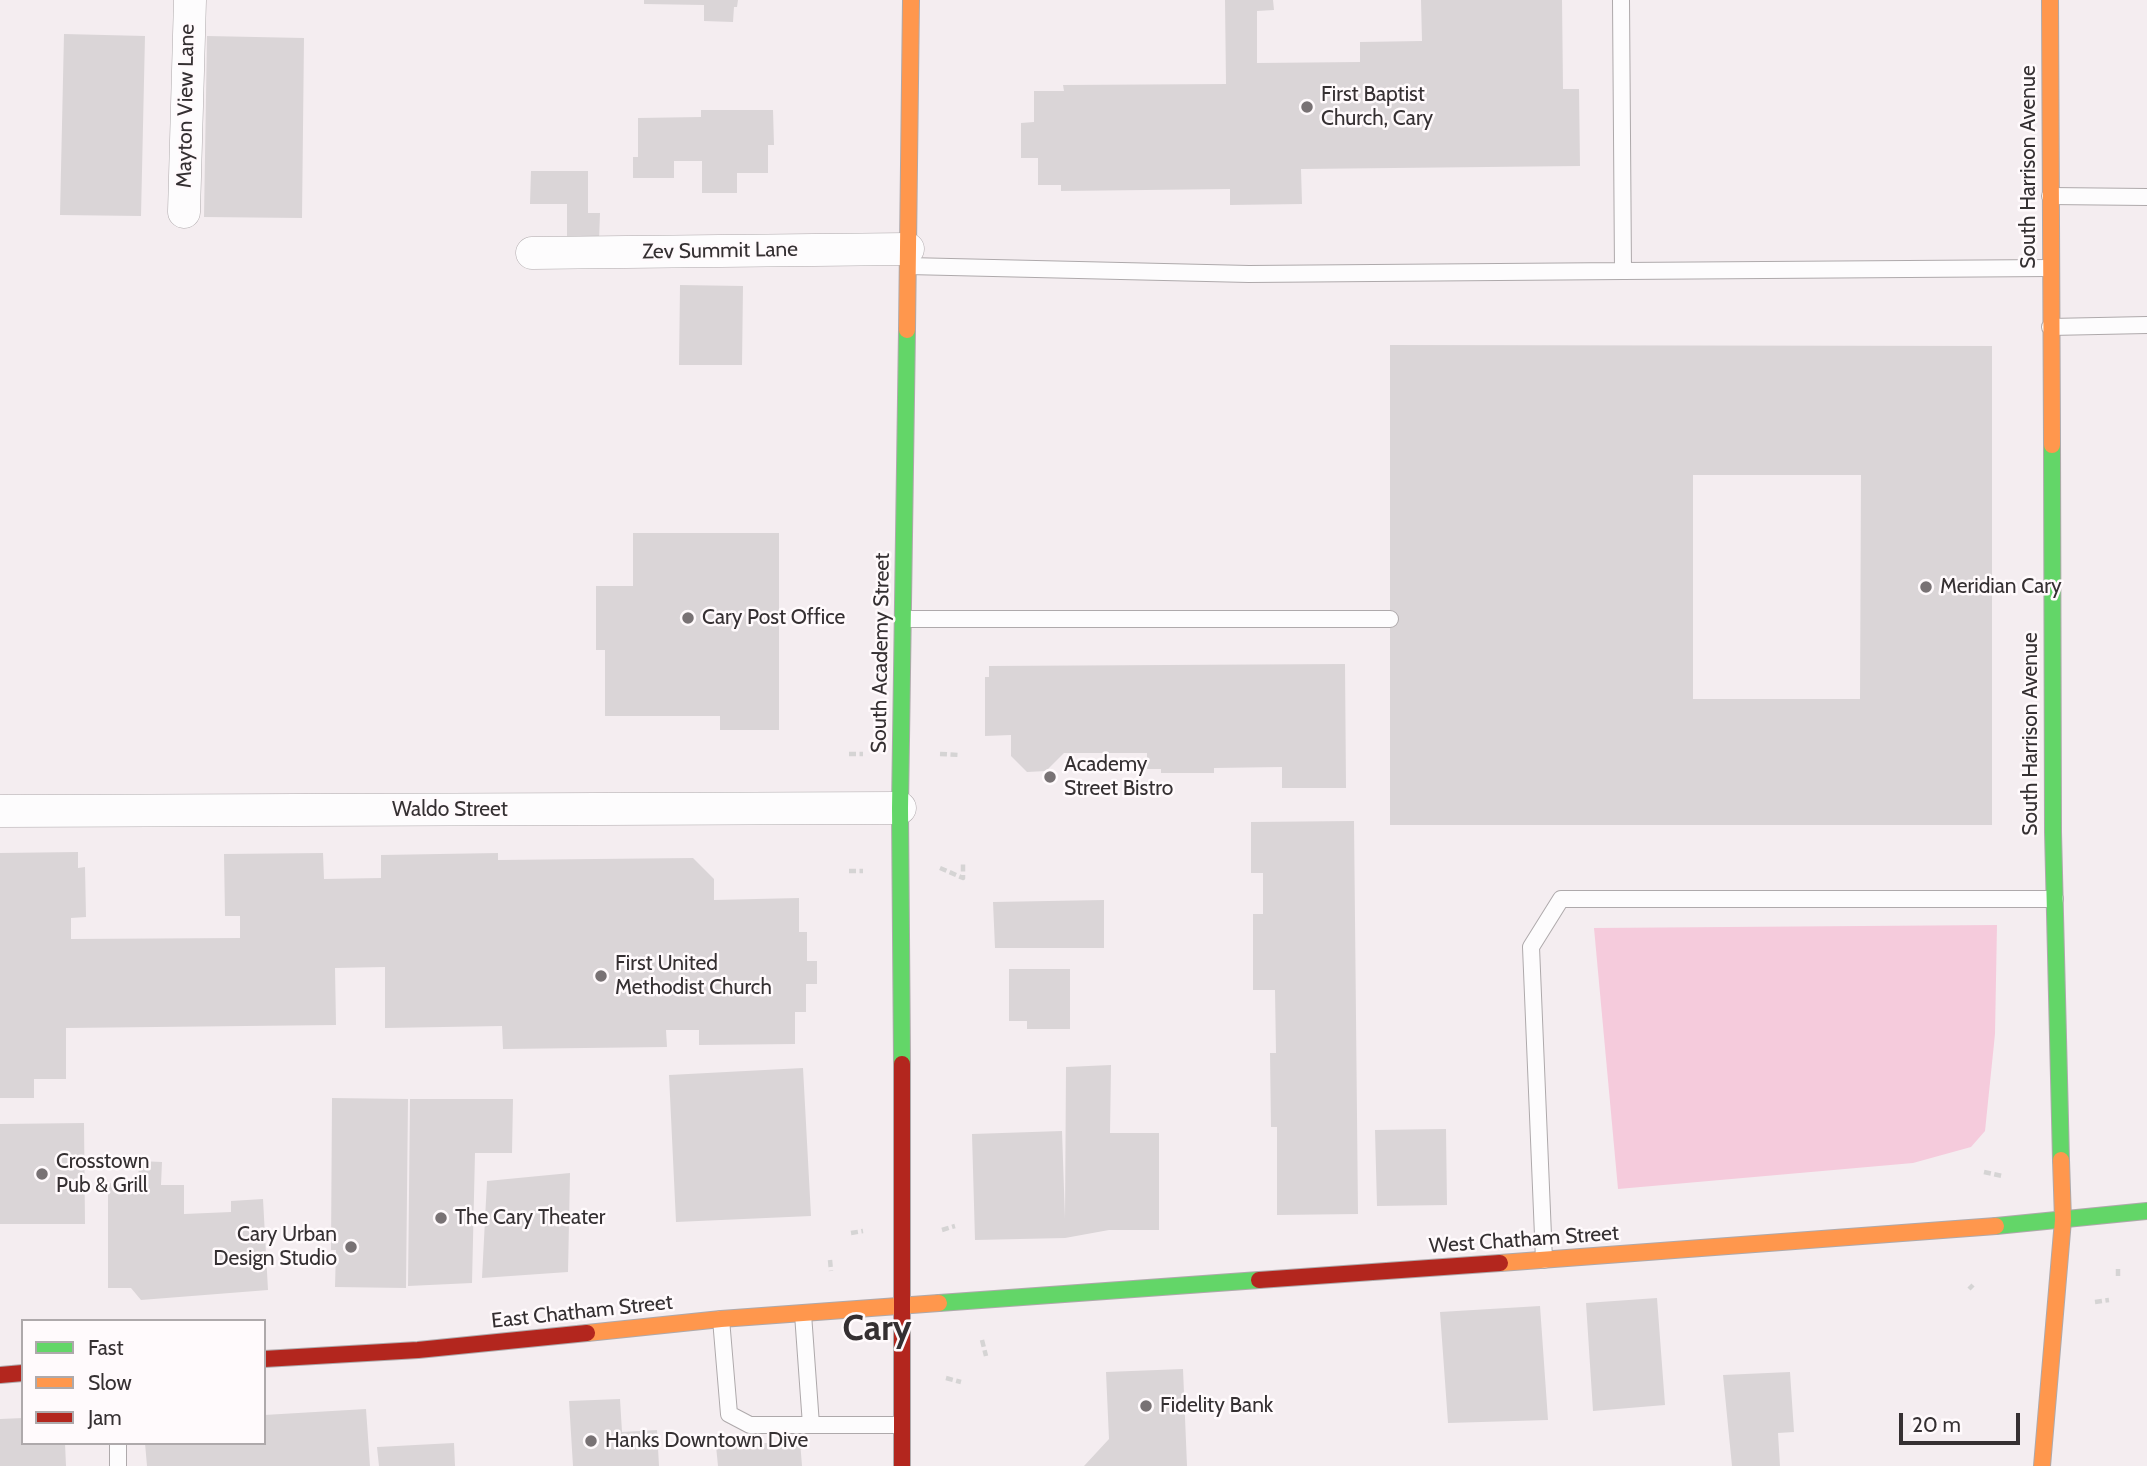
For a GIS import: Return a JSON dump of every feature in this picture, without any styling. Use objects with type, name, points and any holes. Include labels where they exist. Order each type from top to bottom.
[{"type":"main road","name":"South Academy Street","points":[[902,1466],[904,1307],[900,808],[911,0]]},
{"type":"main road","name":"South Harrison Avenue","points":[[2042,1466],[2063,1220],[2055,899],[2050,0]]},
{"type":"main road","name":"West Chatham Street","points":[[904,1307],[2147,1212]]},
{"type":"main road","name":"East Chatham Street","points":[[266,1359],[418,1350],[721,1319],[904,1307]]},
{"type":"main road","points":[[0,1375],[21,1373]]},
{"type":"street","name":"Mayton View Lane","points":[[184,212],[190,0]]},
{"type":"street","name":"Zev Summit Lane","points":[[532,253],[908,258]]},
{"type":"street","name":"Waldo Street","points":[[0,811],[900,808]]},
{"type":"lane","points":[[1621,0],[1623,271]]},
{"type":"lane","points":[[2050,196],[2147,197]]},
{"type":"lane","points":[[908,258],[1236,274],[2050,268]]},
{"type":"lane","points":[[2050,327],[2147,325]]},
{"type":"lane","points":[[903,619],[1390,619]]},
{"type":"lane","points":[[1544,1260],[1531,947],[1561,899],[2055,899]]},
{"type":"lane","points":[[803,1314],[811,1425]]},
{"type":"lane","points":[[721,1319],[729,1414],[750,1425],[902,1425]]},
{"type":"lane","points":[[118,1445],[118,1466]]},
{"type":"path","points":[[932,753],[960,755]]},
{"type":"path","points":[[939,868],[963,878],[963,860]]},
{"type":"path","points":[[849,870],[864,870]]},
{"type":"path","points":[[1984,1172],[2001,1176]]},
{"type":"path","points":[[942,1230],[955,1226]]},
{"type":"path","points":[[851,1233],[864,1230]]},
{"type":"path","points":[[2118,1269],[2118,1276]]},
{"type":"path","points":[[2094,1302],[2109,1300]]},
{"type":"path","points":[[982,1340],[986,1356]]},
{"type":"path","points":[[946,1378],[961,1382]]},
{"type":"shaded area","points":[[1997,925],[1995,1034],[1985,1131],[1971,1147],[1913,1163],[1618,1189],[1594,928]]},
{"type":"building","points":[[644,0],[738,0],[737,7],[734,7],[733,22],[704,21],[704,5],[644,4]]},
{"type":"building","name":"First Baptist Church, Cary","points":[[1225,0],[1273,0],[1274,10],[1257,11],[1257,63],[1360,62],[1360,42],[1422,41],[1421,0],[1562,0],[1563,89],[1579,89],[1580,166],[1301,169],[1302,204],[1230,205],[1230,189],[1061,191],[1061,185],[1038,185],[1038,158],[1021,158],[1021,123],[1034,122],[1034,91],[1064,91],[1063,85],[1226,84]]},
{"type":"building","points":[[64,34],[145,36],[141,216],[60,215]]},
{"type":"building","points":[[207,36],[304,38],[302,218],[204,217]]},
{"type":"building","points":[[701,110],[773,110],[774,145],[768,145],[768,173],[737,173],[737,193],[702,193],[702,161],[674,161],[674,178],[633,178],[633,157],[638,157],[638,118],[701,117]]},
{"type":"building","points":[[531,171],[588,171],[588,213],[600,213],[599,241],[567,240],[567,204],[530,204]]},
{"type":"building","points":[[680,285],[743,286],[742,365],[679,365]]},
{"type":"building","name":"Meridian Cary","points":[[1390,345],[1992,346],[1992,825],[1390,825]],"holes":[[[1693,475],[1861,475],[1860,699],[1693,699]]]},
{"type":"building","name":"Cary Post Office","points":[[633,533],[779,533],[779,730],[720,730],[720,716],[605,716],[605,650],[596,650],[596,586],[633,586]]},
{"type":"building","points":[[1345,664],[1346,788],[1282,788],[1282,767],[1214,768],[1214,773],[1161,773],[1161,769],[1147,769],[1147,753],[1064,753],[1046,771],[1027,772],[1011,756],[1011,735],[985,736],[985,677],[989,677],[989,666]]},
{"type":"building","points":[[1354,821],[1358,1214],[1277,1215],[1277,1127],[1271,1127],[1270,1053],[1276,1053],[1275,990],[1253,990],[1253,914],[1263,914],[1263,873],[1251,873],[1251,822]]},
{"type":"building","name":"First United Methodist Church","points":[[78,852],[78,868],[85,867],[86,917],[71,918],[71,939],[240,938],[240,916],[225,916],[224,854],[323,853],[324,879],[381,878],[381,855],[498,853],[498,860],[693,858],[714,879],[714,900],[799,898],[799,932],[807,932],[807,961],[817,961],[817,984],[806,984],[806,1012],[795,1012],[795,1044],[699,1045],[699,1030],[666,1030],[667,1047],[503,1049],[502,1026],[385,1028],[385,967],[335,968],[336,1025],[66,1028],[66,1079],[34,1079],[34,1098],[0,1098],[0,853]]},
{"type":"building","points":[[1104,900],[1104,948],[995,948],[993,902]]},
{"type":"building","points":[[1009,969],[1070,969],[1070,1029],[1027,1029],[1027,1021],[1009,1021]]},
{"type":"building","points":[[1111,1065],[1110,1133],[1159,1133],[1159,1230],[1109,1230],[1065,1238],[975,1240],[972,1134],[1062,1131],[1065,1219],[1066,1067]]},
{"type":"building","points":[[803,1068],[811,1216],[676,1222],[669,1075]]},
{"type":"building","points":[[332,1098],[408,1099],[406,1288],[335,1287],[336,1250],[331,1250]]},
{"type":"building","name":"The Cary Theater","points":[[410,1099],[513,1099],[512,1153],[475,1153],[472,1283],[408,1286]]},
{"type":"building","name":"Crosstown Pub & Grill","points":[[84,1123],[85,1224],[0,1224],[0,1124]]},
{"type":"building","points":[[1446,1129],[1447,1205],[1377,1206],[1375,1130]]},
{"type":"building","points":[[139,1161],[162,1162],[161,1185],[184,1185],[184,1214],[231,1212],[231,1201],[263,1199],[268,1290],[141,1300],[131,1288],[108,1288],[108,1183],[138,1185]]},
{"type":"building","points":[[570,1173],[568,1272],[482,1278],[487,1181]]},
{"type":"building","points":[[1657,1298],[1665,1405],[1593,1411],[1586,1303]]},
{"type":"building","points":[[1540,1306],[1548,1420],[1448,1423],[1440,1312]]},
{"type":"building","name":"Fidelity Bank","points":[[1183,1369],[1187,1466],[1084,1466],[1109,1439],[1106,1372]]},
{"type":"building","points":[[1790,1372],[1794,1432],[1778,1433],[1780,1466],[1732,1466],[1723,1375]]},
{"type":"building","points":[[620,1399],[622,1432],[657,1430],[659,1466],[573,1466],[569,1401]]},
{"type":"building","points":[[366,1409],[370,1466],[147,1466],[145,1445],[266,1445],[266,1415]]},
{"type":"building","points":[[21,1418],[21,1445],[65,1445],[66,1466],[0,1466],[0,1419]]},
{"type":"building","points":[[800,1441],[802,1466],[718,1466],[716,1446]]},
{"type":"building","points":[[454,1443],[455,1466],[379,1466],[377,1447]]},
{"type":"traffic: fast","points":[[902,1064],[900,808],[907,330]]},
{"type":"traffic: fast","points":[[2052,445],[2053,832],[2061,1160]]},
{"type":"traffic: fast","points":[[1996,1226],[2147,1211]]},
{"type":"traffic: fast","points":[[939,1303],[1259,1280]]},
{"type":"traffic: slow","points":[[907,330],[911,0]]},
{"type":"traffic: slow","points":[[2050,0],[2052,445]]},
{"type":"traffic: slow","points":[[2042,1466],[2063,1220],[2061,1160]]},
{"type":"traffic: slow","points":[[1500,1263],[1996,1226]]},
{"type":"traffic: slow","points":[[587,1333],[721,1319],[939,1303]]},
{"type":"traffic: jam","points":[[902,1064],[902,1466]]},
{"type":"traffic: jam","points":[[1259,1280],[1500,1263]]},
{"type":"traffic: jam","points":[[266,1359],[418,1350],[587,1333]]},
{"type":"traffic: jam","points":[[0,1375],[21,1373]]},
{"type":"place","name":"First Baptist Church, Cary","points":[[1307,107]]},
{"type":"place","name":"Meridian Cary","points":[[1926,587]]},
{"type":"place","name":"Cary Post Office","points":[[688,618]]},
{"type":"place","name":"Academy Street Bistro","points":[[1050,777]]},
{"type":"place","name":"First United Methodist Church","points":[[601,976]]},
{"type":"place","name":"Crosstown Pub & Grill","points":[[42,1174]]},
{"type":"place","name":"The Cary Theater","points":[[441,1218]]},
{"type":"place","name":"Cary Urban Design Studio","points":[[351,1247]]},
{"type":"place","name":"Fidelity Bank","points":[[1146,1406]]},
{"type":"place","name":"Hanks Downtown Dive","points":[[591,1441]]},
{"type":"district","name":"Cary","points":[[877,1330]]}]
